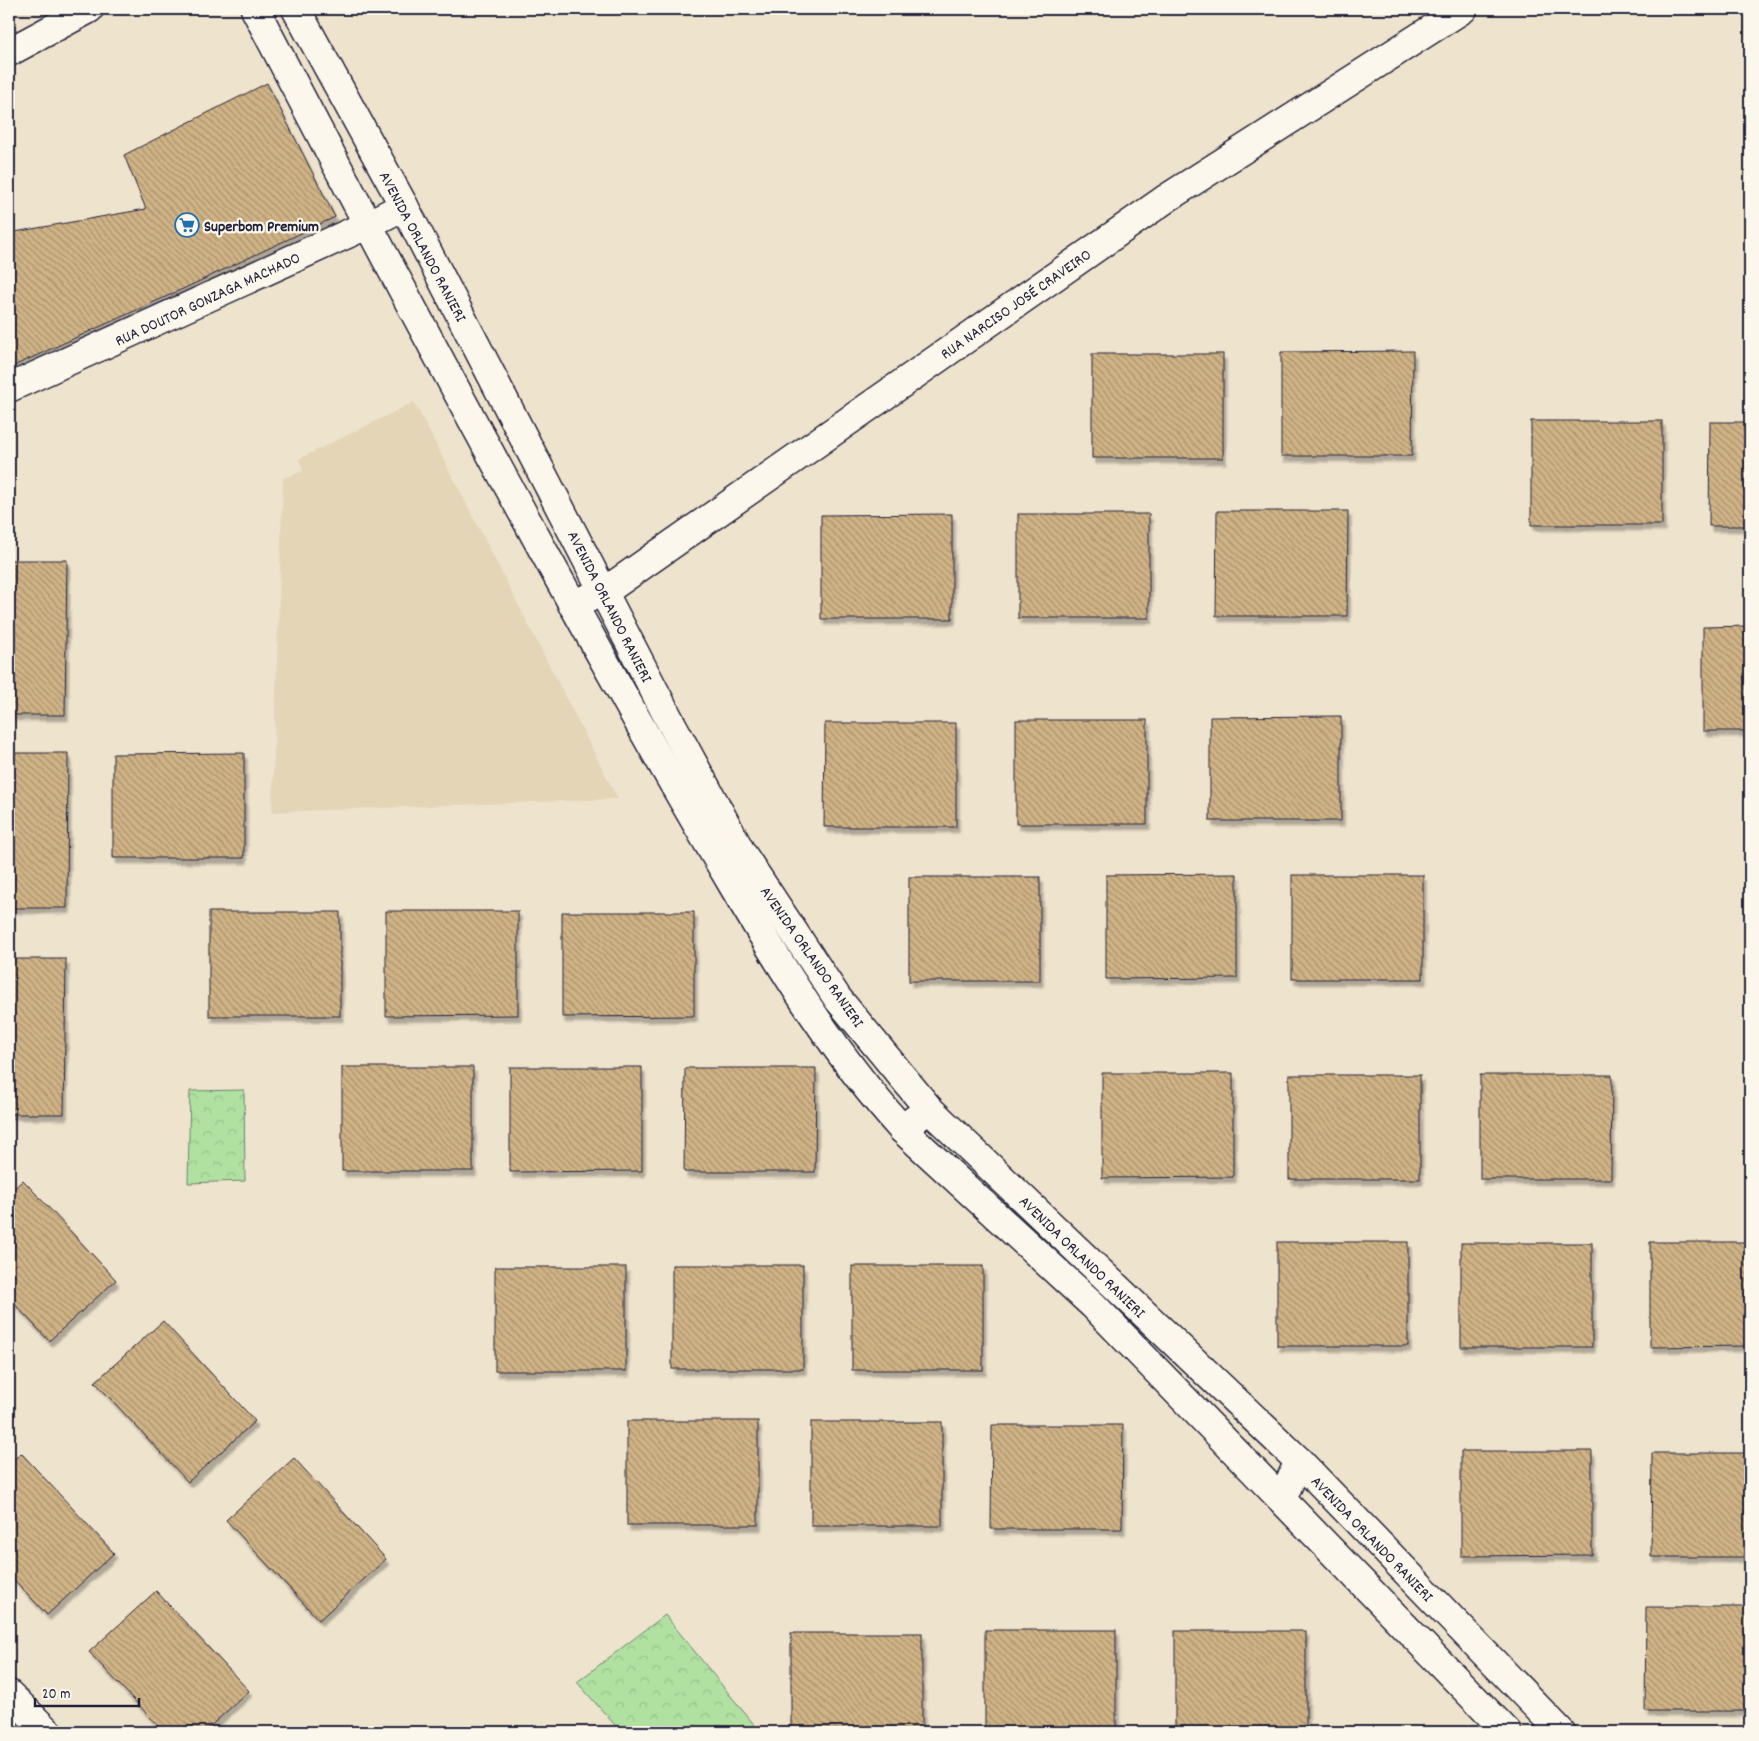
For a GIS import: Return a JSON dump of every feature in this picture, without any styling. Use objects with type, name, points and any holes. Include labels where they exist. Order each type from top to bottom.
[{"type":"main road","points":[[9,52],[89,9]]},
{"type":"main road","name":"AVENIDA ORLANDO RANIERI","points":[[255,9],[367,225],[572,604],[641,727],[786,975],[875,1099],[902,1129],[1093,1305],[1507,1732]]},
{"type":"main road","name":"AVENIDA ORLANDO RANIERI","points":[[296,9],[404,206],[668,717],[741,852],[838,999],[929,1110],[1298,1461],[1561,1732]]},
{"type":"main road","name":"RUA NARCISO JOSÉ CRAVEIRO","points":[[572,604],[604,592],[1166,198],[1463,9]]},
{"type":"main road","name":"RUA DOUTOR GONZAGA MACHADO","points":[[9,388],[367,225],[404,206]]},
{"type":"main road","points":[[641,727],[668,717]]},
{"type":"main road","points":[[902,1129],[929,1110]]},
{"type":"main road","points":[[1282,1500],[1298,1461]]},
{"type":"main road","points":[[9,1694],[48,1732]]},
{"type":"shaded area","points":[[414,402],[618,799],[272,812],[283,478],[303,471],[299,459]]},
{"type":"green space","points":[[244,1090],[245,1181],[188,1183],[190,1091]]},
{"type":"green space","points":[[665,1615],[760,1732],[621,1732],[577,1682]]},
{"type":"building","name":"Superbom Premium","points":[[267,83],[335,217],[9,368],[9,233],[146,209],[124,155]]},
{"type":"building","points":[[1413,351],[1412,456],[1281,456],[1281,352]]},
{"type":"building","points":[[1092,354],[1223,354],[1223,458],[1092,458]]},
{"type":"building","points":[[1531,421],[1662,421],[1662,525],[1531,525]]},
{"type":"building","points":[[1710,422],[1750,422],[1750,526],[1709,526]]},
{"type":"building","points":[[1217,511],[1348,511],[1347,616],[1216,616]]},
{"type":"building","points":[[952,514],[952,619],[821,619],[821,515]]},
{"type":"building","points":[[1018,514],[1149,514],[1149,618],[1018,618]]},
{"type":"building","points":[[9,560],[67,560],[65,715],[9,715]]},
{"type":"building","points":[[1750,626],[1750,731],[1703,731],[1703,627]]},
{"type":"building","points":[[1341,716],[1341,821],[1210,821],[1210,717]]},
{"type":"building","points":[[1016,720],[1147,720],[1147,824],[1016,824]]},
{"type":"building","points":[[825,723],[956,723],[956,827],[824,827]]},
{"type":"building","points":[[9,753],[68,753],[67,908],[9,908]]},
{"type":"building","points":[[244,753],[244,858],[113,858],[113,754]]},
{"type":"building","points":[[1237,874],[1237,978],[1106,979],[1106,875]]},
{"type":"building","points":[[1292,875],[1423,875],[1423,979],[1292,979]]},
{"type":"building","points":[[909,877],[1040,877],[1040,981],[909,981]]},
{"type":"building","points":[[386,911],[518,911],[518,1015],[386,1016]]},
{"type":"building","points":[[209,912],[340,912],[340,1016],[209,1016]]},
{"type":"building","points":[[562,912],[694,912],[694,1016],[562,1017]]},
{"type":"building","points":[[9,959],[66,959],[64,1114],[9,1114]]},
{"type":"building","points":[[342,1067],[473,1067],[473,1171],[342,1171]]},
{"type":"building","points":[[510,1067],[642,1067],[642,1171],[510,1172]]},
{"type":"building","points":[[685,1068],[816,1068],[815,1172],[684,1172]]},
{"type":"building","points":[[1102,1073],[1233,1073],[1233,1177],[1102,1178]]},
{"type":"building","points":[[1289,1075],[1420,1075],[1420,1179],[1289,1179]]},
{"type":"building","points":[[1480,1075],[1612,1075],[1611,1179],[1480,1179]]},
{"type":"building","points":[[23,1180],[116,1280],[49,1341],[9,1298],[9,1193]]},
{"type":"building","points":[[1277,1242],[1408,1242],[1408,1346],[1277,1346]]},
{"type":"building","points":[[1650,1242],[1750,1242],[1750,1346],[1650,1347]]},
{"type":"building","points":[[1461,1243],[1592,1243],[1592,1347],[1461,1347]]},
{"type":"building","points":[[672,1265],[803,1265],[803,1369],[672,1369]]},
{"type":"building","points":[[852,1266],[983,1266],[983,1370],[852,1370]]},
{"type":"building","points":[[495,1267],[626,1267],[626,1371],[495,1371]]},
{"type":"building","points":[[163,1321],[255,1421],[188,1482],[95,1382]]},
{"type":"building","points":[[627,1421],[758,1421],[758,1525],[627,1525]]},
{"type":"building","points":[[811,1422],[942,1422],[942,1526],[811,1526]]},
{"type":"building","points":[[992,1425],[1123,1425],[1122,1529],[991,1529]]},
{"type":"building","points":[[1461,1451],[1592,1451],[1592,1555],[1461,1556]]},
{"type":"building","points":[[21,1453],[114,1553],[47,1615],[9,1574],[9,1464]]},
{"type":"building","points":[[1652,1453],[1750,1453],[1750,1557],[1651,1557]]},
{"type":"building","points":[[294,1458],[386,1559],[319,1620],[226,1520]]},
{"type":"building","points":[[156,1591],[249,1691],[204,1732],[164,1732],[89,1652]]},
{"type":"building","points":[[1646,1607],[1750,1607],[1750,1711],[1645,1711]]},
{"type":"building","points":[[985,1630],[1116,1630],[1116,1732],[985,1732]]},
{"type":"building","points":[[1175,1631],[1306,1631],[1306,1732],[1175,1732]]},
{"type":"building","points":[[791,1633],[922,1633],[922,1732],[791,1732]]},
{"type":"place","name":"Superbom Premium","points":[[187,225]]}]
